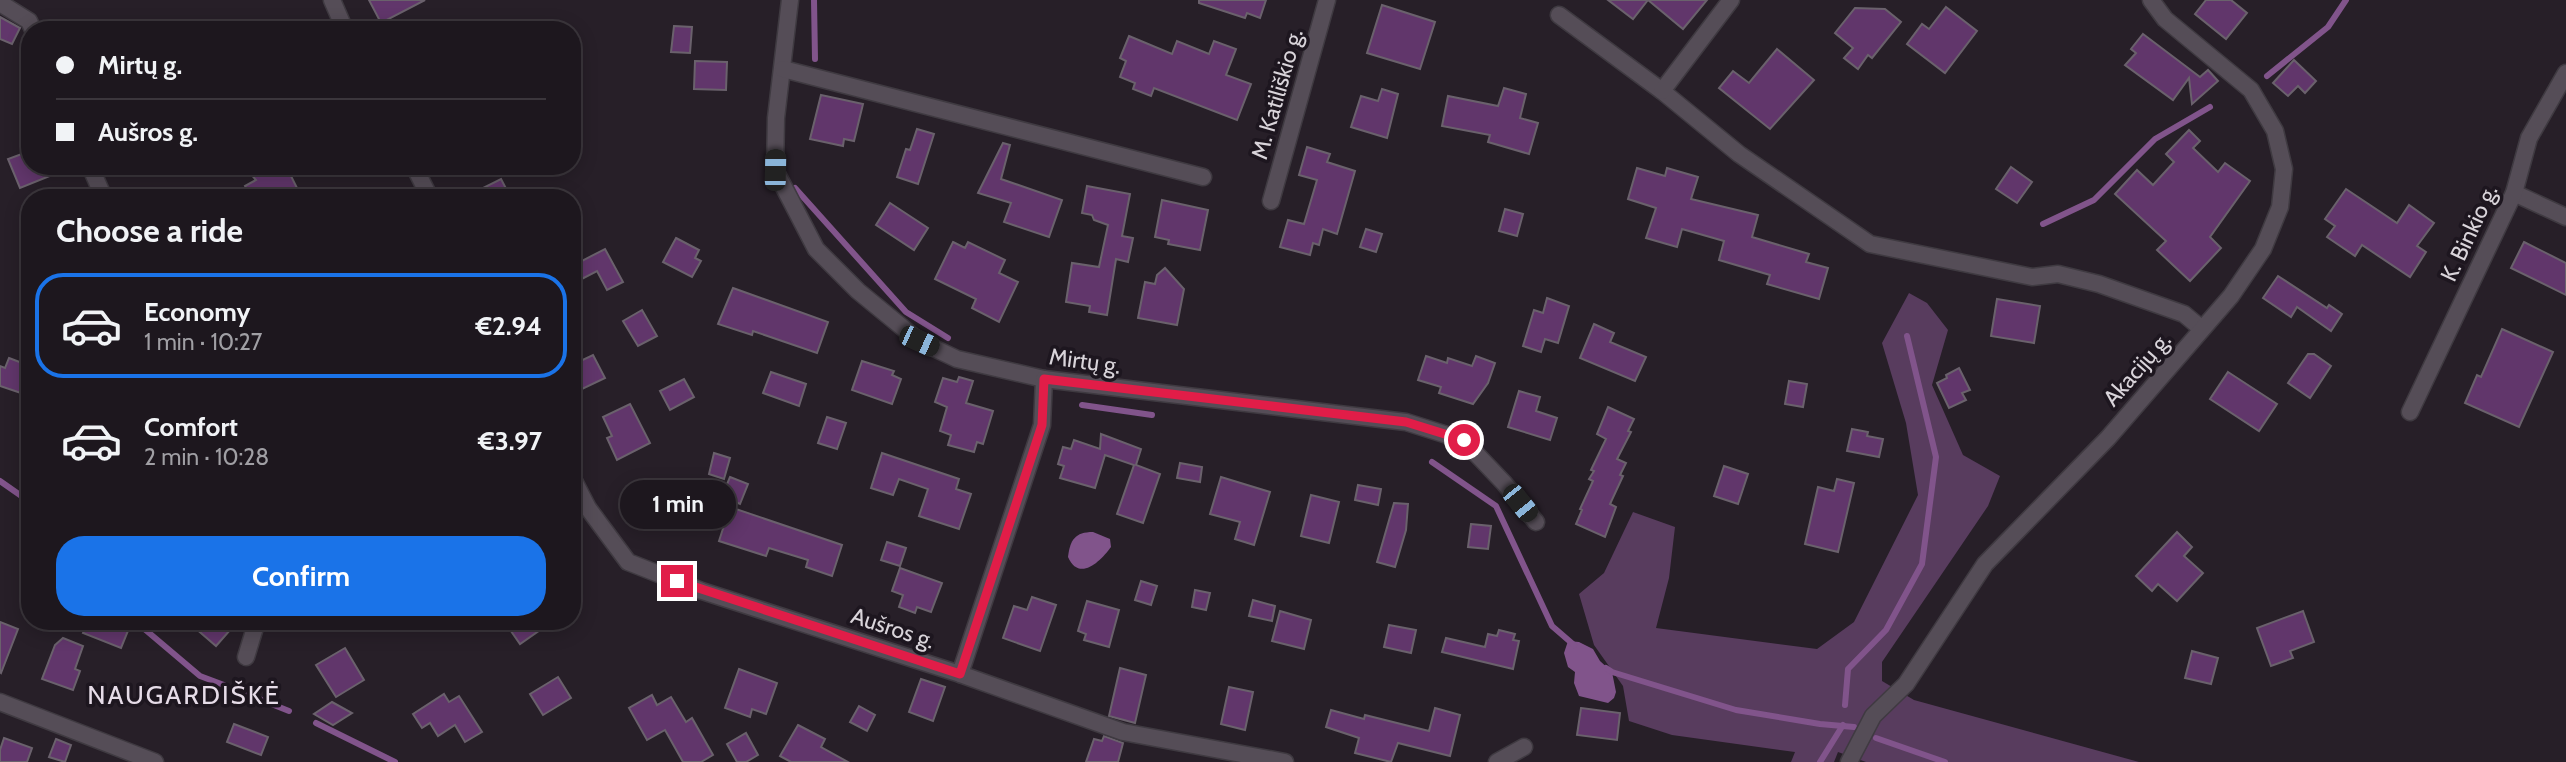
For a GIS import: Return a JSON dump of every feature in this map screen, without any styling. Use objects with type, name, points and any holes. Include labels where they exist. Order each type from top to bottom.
[{"type":"street","points":[[332,0],[341,21]]},
{"type":"street","name":"Mirtų g.","points":[[790,0],[776,118],[775,170],[816,249],[858,291],[919,341],[957,359],[1044,379],[1406,422],[1464,440],[1536,522]]},
{"type":"street","name":"M. Katiliškio g.","points":[[1270,201],[1327,0]]},
{"type":"street","points":[[1662,91],[1731,0]]},
{"type":"street","name":"Akacijų g.","points":[[1851,757],[1872,716],[1906,684],[1985,564],[2108,438],[2231,296],[2263,249],[2280,207],[2284,169],[2275,131],[2251,90],[2165,19],[2151,0]]},
{"type":"street","points":[[0,3],[29,21]]},
{"type":"street","points":[[1559,15],[1662,91],[1740,154],[1870,244],[2032,276],[2058,274],[2099,284],[2184,314],[2202,329]]},
{"type":"street","points":[[783,69],[1203,177]]},
{"type":"street","name":"K. Binkio g.","points":[[2410,412],[2514,193],[2529,138],[2566,73]]},
{"type":"street","points":[[2514,193],[2566,217]]},
{"type":"street","points":[[960,674],[1042,425],[1044,379]]},
{"type":"street","name":"Aušros g.","points":[[581,494],[628,562],[702,591],[960,674],[1123,732],[1285,762]]},
{"type":"street","points":[[246,657],[254,630]]},
{"type":"street","points":[[0,702],[155,762]]},
{"type":"street","points":[[1497,762],[1524,747]]},
{"type":"shaded area","points":[[1909,293],[1927,303],[1948,330],[1932,385],[1963,455],[2000,476],[1988,506],[1882,662],[1882,681],[1914,700],[2139,762],[1866,762],[1838,752],[1834,762],[1791,762],[1795,752],[1672,735],[1629,721],[1623,686],[1594,645],[1579,594],[1604,573],[1633,512],[1675,527],[1669,578],[1656,628],[1817,649],[1854,622],[1918,495],[1906,423],[1882,343]]},
{"type":"shaded area","points":[[1093,532],[1110,539],[1111,547],[1090,567],[1078,568],[1068,557],[1070,546],[1078,535]]},
{"type":"shaded area","points":[[1568,641],[1579,642],[1593,649],[1600,661],[1612,672],[1616,692],[1608,703],[1579,696],[1574,683],[1575,672],[1568,667],[1564,653]]},
{"type":"building","points":[[369,0],[425,0],[385,21],[380,21]]},
{"type":"building","points":[[1199,0],[1266,0],[1260,18],[1247,13],[1245,18],[1199,3]]},
{"type":"building","points":[[1608,0],[1648,0],[1633,19]]},
{"type":"building","points":[[1648,0],[1707,0],[1683,29]]},
{"type":"building","points":[[2206,0],[2231,0],[2247,13],[2226,39],[2195,14]]},
{"type":"building","points":[[1382,5],[1435,22],[1420,69],[1367,53]]},
{"type":"building","points":[[1946,7],[1977,31],[1945,73],[1907,44],[1922,24],[1929,29]]},
{"type":"building","points":[[1855,8],[1885,9],[1901,22],[1872,58],[1868,55],[1858,69],[1844,58],[1853,48],[1835,33]]},
{"type":"building","points":[[0,17],[20,28],[12,44],[0,39]]},
{"type":"building","points":[[674,26],[692,27],[690,53],[671,52]]},
{"type":"building","points":[[2143,34],[2200,77],[2208,70],[2218,81],[2192,104],[2189,78],[2173,100],[2125,65],[2136,53],[2131,49]]},
{"type":"building","points":[[1129,36],[1172,54],[1177,41],[1209,54],[1214,41],[1236,49],[1226,75],[1251,84],[1237,120],[1154,88],[1151,96],[1133,89],[1135,83],[1120,77],[1126,61],[1120,58]]},
{"type":"building","points":[[1777,49],[1814,80],[1770,129],[1719,88],[1733,71],[1749,83]]},
{"type":"building","points":[[2294,60],[2316,81],[2305,93],[2298,86],[2288,96],[2273,83]]},
{"type":"building","points":[[695,61],[727,62],[726,90],[694,89]]},
{"type":"building","points":[[1504,88],[1526,94],[1520,118],[1538,123],[1529,154],[1488,142],[1490,135],[1442,126],[1448,96],[1498,106]]},
{"type":"building","points":[[1382,89],[1398,94],[1387,138],[1351,127],[1361,96],[1378,101]]},
{"type":"building","points":[[821,95],[863,104],[854,141],[844,139],[843,146],[810,139]]},
{"type":"building","points":[[917,129],[934,134],[918,184],[897,177],[906,149],[910,150]]},
{"type":"building","points":[[2189,130],[2200,141],[2193,148],[2218,172],[2225,163],[2250,181],[2210,237],[2221,248],[2190,281],[2157,250],[2166,241],[2115,194],[2137,170],[2153,185],[2174,162],[2166,154]]},
{"type":"building","points":[[1003,143],[1010,145],[1001,179],[1062,200],[1049,237],[1004,222],[1011,203],[978,193]]},
{"type":"building","points":[[1307,147],[1330,154],[1327,162],[1355,171],[1337,234],[1323,229],[1319,245],[1313,243],[1310,255],[1280,247],[1288,220],[1304,224],[1317,180],[1299,175]]},
{"type":"building","points":[[21,154],[21,175],[52,175],[20,188],[8,159]]},
{"type":"building","points":[[2011,167],[2032,182],[2017,203],[1996,189]]},
{"type":"building","points":[[1637,168],[1665,176],[1667,168],[1698,177],[1691,199],[1758,215],[1752,237],[1809,254],[1806,262],[1828,268],[1819,299],[1767,284],[1770,275],[1719,260],[1724,241],[1682,229],[1677,247],[1646,238],[1656,208],[1628,199]]},
{"type":"building","points":[[252,175],[290,175],[298,189],[246,189],[245,186],[256,180]]},
{"type":"building","points":[[501,179],[506,189],[481,189]]},
{"type":"building","points":[[1087,186],[1130,194],[1122,236],[1133,238],[1128,262],[1116,259],[1107,315],[1089,312],[1090,306],[1066,302],[1072,263],[1099,267],[1108,225],[1094,220],[1092,215],[1082,213]]},
{"type":"building","points":[[2346,189],[2397,223],[2409,205],[2434,223],[2417,246],[2426,252],[2410,277],[2362,245],[2355,256],[2327,237],[2335,226],[2325,219]]},
{"type":"building","points":[[1162,200],[1208,210],[1200,250],[1168,244],[1169,240],[1155,237]]},
{"type":"building","points":[[890,203],[928,228],[914,250],[876,225]]},
{"type":"building","points":[[1505,209],[1523,214],[1517,236],[1499,231]]},
{"type":"building","points":[[1366,229],[1382,234],[1376,252],[1360,247]]},
{"type":"building","points":[[676,238],[699,250],[695,258],[701,261],[692,277],[663,262]]},
{"type":"building","points":[[953,242],[965,248],[968,242],[1005,260],[999,273],[1018,282],[999,322],[972,308],[976,299],[935,279]]},
{"type":"building","points":[[2524,242],[2566,263],[2566,295],[2511,268]]},
{"type":"building","points":[[605,249],[623,282],[607,290],[597,271],[581,279],[581,261]]},
{"type":"building","points":[[1165,268],[1184,289],[1177,325],[1138,318],[1145,282],[1155,284],[1157,275]]},
{"type":"building","points":[[2278,276],[2327,308],[2329,305],[2342,314],[2331,331],[2297,307],[2291,317],[2263,298]]},
{"type":"building","points":[[733,288],[828,322],[817,353],[753,331],[752,335],[718,324]]},
{"type":"building","points":[[1547,298],[1569,306],[1558,343],[1545,339],[1541,352],[1523,346],[1534,310],[1543,313]]},
{"type":"building","points":[[1997,299],[2040,306],[2034,343],[1991,336]]},
{"type":"building","points":[[642,310],[657,336],[638,346],[623,321]]},
{"type":"building","points":[[1594,324],[1614,333],[1610,342],[1646,357],[1635,381],[1580,358]]},
{"type":"building","points":[[2502,329],[2553,352],[2519,427],[2465,403],[2477,375],[2481,377]]},
{"type":"building","points":[[2308,354],[2314,354],[2331,366],[2310,398],[2288,383]]},
{"type":"building","points":[[593,355],[605,378],[581,390],[581,361]]},
{"type":"building","points":[[1426,356],[1447,363],[1448,358],[1472,366],[1476,356],[1495,363],[1488,383],[1473,404],[1439,393],[1441,387],[1418,380]]},
{"type":"building","points":[[9,358],[21,363],[21,393],[0,386],[0,366],[5,368]]},
{"type":"building","points":[[862,361],[894,371],[892,375],[901,379],[892,404],[852,390]]},
{"type":"building","points":[[1959,368],[1970,390],[1962,393],[1966,400],[1949,408],[1937,383]]},
{"type":"building","points":[[771,372],[806,384],[799,406],[763,393]]},
{"type":"building","points":[[2228,372],[2277,404],[2259,431],[2210,399]]},
{"type":"building","points":[[959,377],[973,381],[966,403],[993,411],[983,444],[977,442],[974,452],[948,445],[951,435],[940,431],[947,407],[935,402],[943,378],[957,382]]},
{"type":"building","points":[[684,379],[694,397],[670,410],[660,391]]},
{"type":"building","points":[[1789,381],[1807,384],[1803,407],[1785,404]]},
{"type":"building","points":[[1519,391],[1540,397],[1536,411],[1557,418],[1550,440],[1508,427]]},
{"type":"building","points":[[630,404],[650,443],[617,460],[607,438],[612,436],[603,417]]},
{"type":"building","points":[[1608,407],[1634,419],[1628,431],[1631,432],[1617,459],[1626,463],[1610,504],[1616,507],[1605,537],[1576,524],[1593,481],[1589,479],[1594,471],[1591,470],[1606,439],[1597,434]]},
{"type":"building","points":[[827,417],[846,423],[837,449],[818,443]]},
{"type":"building","points":[[1852,429],[1883,439],[1879,457],[1847,451]]},
{"type":"building","points":[[1101,434],[1141,449],[1136,465],[1160,474],[1143,523],[1117,514],[1134,465],[1105,455],[1095,488],[1060,478],[1064,466],[1058,464],[1063,447],[1071,449],[1074,440],[1100,449]]},
{"type":"building","points":[[714,453],[730,458],[724,479],[709,474]]},
{"type":"building","points":[[882,453],[959,479],[956,489],[971,494],[959,529],[919,516],[928,489],[899,479],[893,495],[871,488]]},
{"type":"building","points":[[1180,463],[1202,467],[1200,482],[1177,478]]},
{"type":"building","points":[[1724,466],[1748,474],[1738,504],[1714,496]]},
{"type":"building","points":[[730,477],[748,484],[740,504],[722,496]]},
{"type":"building","points":[[1221,477],[1270,492],[1254,545],[1235,539],[1240,522],[1210,514]]},
{"type":"building","points":[[1837,479],[1854,483],[1838,552],[1805,544],[1818,487],[1834,491]]},
{"type":"building","points":[[651,483],[686,493],[678,518],[643,507]]},
{"type":"building","points":[[1358,485],[1381,489],[1378,505],[1355,500]]},
{"type":"building","points":[[1311,495],[1339,502],[1329,543],[1301,536]]},
{"type":"building","points":[[1394,503],[1408,504],[1406,530],[1395,567],[1377,562]]},
{"type":"building","points":[[730,507],[842,545],[832,576],[806,567],[808,560],[769,548],[766,556],[719,541]]},
{"type":"building","points":[[1471,524],[1491,526],[1488,549],[1468,547]]},
{"type":"building","points":[[2177,532],[2192,547],[2184,556],[2203,573],[2177,601],[2158,584],[2152,591],[2136,576]]},
{"type":"building","points":[[887,542],[906,548],[900,566],[881,560]]},
{"type":"building","points":[[900,568],[942,583],[931,612],[917,607],[915,613],[899,607],[903,595],[892,591]]},
{"type":"building","points":[[1141,581],[1157,586],[1151,605],[1135,600]]},
{"type":"building","points":[[1195,590],[1210,593],[1206,610],[1192,607]]},
{"type":"building","points":[[1032,597],[1056,605],[1040,651],[1003,638],[1014,606],[1027,610]]},
{"type":"building","points":[[1253,600],[1275,606],[1272,621],[1249,616]]},
{"type":"building","points":[[1087,601],[1119,610],[1109,647],[1084,640],[1086,634],[1078,631]]},
{"type":"building","points":[[1280,611],[1311,620],[1304,649],[1272,641]]},
{"type":"building","points":[[2303,611],[2314,642],[2290,651],[2293,658],[2271,666],[2257,628]]},
{"type":"building","points":[[0,622],[18,629],[1,673],[0,672]]},
{"type":"building","points":[[1389,625],[1416,630],[1411,653],[1384,647]]},
{"type":"building","points":[[84,630],[128,630],[121,648],[83,633]]},
{"type":"building","points":[[197,630],[230,630],[216,646]]},
{"type":"building","points":[[510,630],[540,630],[520,644]]},
{"type":"building","points":[[1499,630],[1515,634],[1513,640],[1519,641],[1513,669],[1442,652],[1446,638],[1485,647],[1488,634],[1497,636]]},
{"type":"building","points":[[63,638],[83,646],[75,669],[80,671],[73,690],[42,679],[55,645]]},
{"type":"building","points":[[345,648],[364,680],[336,697],[316,665]]},
{"type":"building","points":[[2192,651],[2218,658],[2211,684],[2185,678]]},
{"type":"building","points":[[1120,668],[1146,675],[1135,723],[1109,716]]},
{"type":"building","points":[[739,669],[777,683],[766,714],[752,709],[750,717],[725,708]]},
{"type":"building","points":[[558,677],[571,698],[543,715],[530,694]]},
{"type":"building","points":[[921,679],[945,687],[933,721],[909,712]]},
{"type":"building","points":[[1229,687],[1253,692],[1245,730],[1221,724]]},
{"type":"building","points":[[444,694],[449,702],[459,696],[482,732],[465,742],[455,725],[438,736],[430,723],[422,728],[413,714]]},
{"type":"building","points":[[652,695],[657,705],[671,697],[686,722],[692,718],[713,755],[701,762],[683,762],[665,730],[647,740],[629,708]]},
{"type":"building","points":[[332,702],[352,713],[333,725],[314,714]]},
{"type":"building","points":[[859,706],[875,715],[867,731],[850,722]]},
{"type":"building","points":[[1435,708],[1460,715],[1450,756],[1398,743],[1391,762],[1355,753],[1359,738],[1326,727],[1331,710],[1364,719],[1365,715],[1429,731]]},
{"type":"building","points":[[1581,708],[1620,713],[1617,740],[1577,735]]},
{"type":"building","points":[[234,724],[268,737],[261,755],[227,742]]},
{"type":"building","points":[[798,725],[825,739],[821,747],[848,762],[791,762],[780,756]]},
{"type":"building","points":[[746,733],[758,755],[746,762],[737,762],[727,744]]},
{"type":"building","points":[[1104,736],[1123,743],[1118,762],[1086,762],[1094,739],[1102,741]]},
{"type":"building","points":[[4,738],[32,748],[27,762],[0,762]]},
{"type":"building","points":[[56,739],[71,745],[65,762],[49,757]]},
{"type":"waterway","points":[[814,0],[815,59]]},
{"type":"waterway","points":[[2267,76],[2328,27],[2346,0]]},
{"type":"waterway","points":[[2043,224],[2094,200],[2155,139],[2210,107]]},
{"type":"waterway","points":[[795,188],[906,312],[948,338]]},
{"type":"waterway","points":[[1845,705],[1848,669],[1886,630],[1922,564],[1936,457],[1907,336]]},
{"type":"waterway","points":[[1082,405],[1152,415]]},
{"type":"waterway","points":[[1432,462],[1496,506],[1552,626],[1574,645]]},
{"type":"waterway","points":[[0,481],[21,496]]},
{"type":"waterway","points":[[146,630],[200,676],[224,685]]},
{"type":"waterway","points":[[1606,668],[1736,710],[1854,727]]},
{"type":"waterway","points":[[239,691],[289,711]]},
{"type":"waterway","points":[[316,723],[395,762]]},
{"type":"waterway","points":[[1820,762],[1843,725]]},
{"type":"waterway","points":[[1876,738],[1945,762]]},
{"type":"district","name":"NAUGARDIŠKĖ","points":[[184,695]]},
{"type":"route","points":[[677,581],[960,674],[1042,425],[1044,379],[1304,412],[1406,422],[1464,440]]}]
